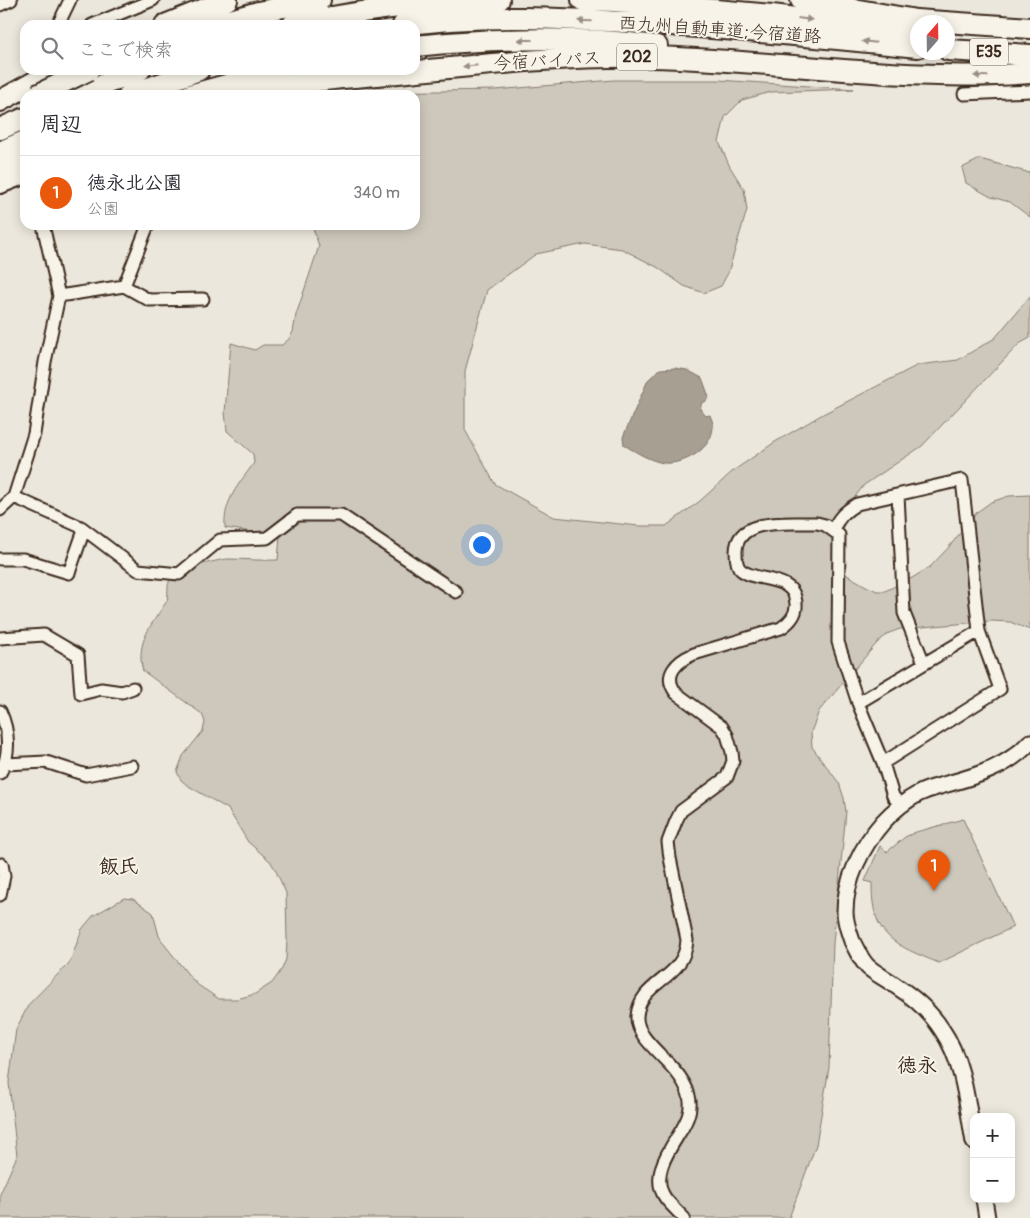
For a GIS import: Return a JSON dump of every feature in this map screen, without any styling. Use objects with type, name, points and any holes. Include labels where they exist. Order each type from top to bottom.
[{"type":"highway","points":[[177,20],[226,0]]},
{"type":"highway","points":[[230,20],[258,12],[320,0]]},
{"type":"highway","points":[[319,20],[418,4],[498,0]]},
{"type":"highway","name":"西九州自動車道;今宿道路","points":[[582,0],[615,1],[772,15],[910,32]]},
{"type":"highway","points":[[745,0],[765,4],[806,1],[916,20],[1030,28]]},
{"type":"highway","name":"西九州自動車道;今宿道路","points":[[420,23],[469,19],[518,18],[614,22],[790,34],[910,46]]},
{"type":"highway","name":"E35","points":[[955,36],[1030,40]]},
{"type":"highway","points":[[420,46],[481,40],[555,40],[640,44],[800,66]]},
{"type":"highway","name":"E35","points":[[955,50],[1030,55]]},
{"type":"highway","name":"今宿バイパス","points":[[420,71],[518,61],[650,57],[917,75],[992,76],[1030,73]]},
{"type":"highway","points":[[0,101],[47,75]]},
{"type":"highway","points":[[47,90],[79,75]]},
{"type":"highway","points":[[90,90],[127,75]]},
{"type":"highway","points":[[143,90],[185,75]]},
{"type":"highway","points":[[208,90],[263,75]]},
{"type":"highway","name":"今宿バイパス","points":[[270,90],[305,83],[382,75]]},
{"type":"highway","points":[[0,114],[20,104]]},
{"type":"highway","points":[[0,129],[20,120]]},
{"type":"highway","points":[[0,152],[20,143]]},
{"type":"highway","points":[[0,167],[20,159]]},
{"type":"highway","points":[[0,183],[20,176]]},
{"type":"street","points":[[0,5],[11,0]]},
{"type":"street","points":[[60,20],[70,0]]},
{"type":"street","points":[[104,20],[153,0]]},
{"type":"street","points":[[964,94],[1030,91]]},
{"type":"street","points":[[0,510],[14,497],[34,434],[44,362],[59,296],[44,230]]},
{"type":"street","points":[[124,286],[146,230]]},
{"type":"street","points":[[59,296],[124,286],[149,300],[204,298]]},
{"type":"street","points":[[833,530],[837,521],[856,504],[962,480],[979,631],[1000,689],[882,763]]},
{"type":"street","points":[[898,495],[904,613],[924,664]]},
{"type":"street","points":[[14,497],[84,530],[138,570],[179,574],[220,540],[267,538],[297,515],[341,515],[456,592]]},
{"type":"street","points":[[684,1218],[665,1198],[659,1183],[664,1159],[689,1115],[690,1099],[684,1082],[671,1065],[641,1034],[637,1018],[640,1002],[678,966],[687,946],[668,848],[672,829],[682,811],[727,777],[733,761],[732,752],[722,727],[676,693],[671,686],[670,679],[677,664],[683,659],[780,628],[792,619],[796,606],[796,599],[788,587],[740,570],[736,548],[742,534],[750,528],[760,525],[817,523],[833,530],[839,535],[838,642],[893,796],[900,806]]},
{"type":"street","points":[[0,560],[23,559],[69,573],[84,530]]},
{"type":"street","points":[[858,702],[979,631]]},
{"type":"street","points":[[0,638],[44,634],[78,655],[81,694],[101,689],[122,692],[133,688]]},
{"type":"street","points":[[0,711],[6,724],[7,754],[3,769],[46,762],[86,775],[132,766]]},
{"type":"street","points":[[970,1123],[957,1060],[943,1030],[921,1003],[867,966],[855,948],[848,929],[845,913],[846,897],[856,866],[872,837],[900,806],[918,794],[932,788],[981,774],[996,767],[1011,759],[1030,742]]},
{"type":"street","points":[[0,895],[4,876],[2,864]]},
{"type":"street","points":[[985,1203],[987,1218]]},
{"type":"shaded area","points":[[614,80],[718,80],[854,89],[771,92],[742,100],[725,117],[719,142],[730,167],[744,189],[747,210],[728,273],[721,286],[704,293],[684,286],[657,267],[622,249],[585,244],[536,254],[487,290],[465,371],[465,430],[495,484],[554,517],[639,526],[666,526],[700,501],[733,471],[775,442],[823,414],[918,365],[958,360],[995,338],[1030,296],[1030,338],[1019,344],[922,446],[864,485],[854,498],[845,519],[838,551],[840,566],[847,575],[866,586],[877,591],[885,591],[930,567],[977,512],[991,502],[1009,496],[1030,495],[1030,630],[1010,622],[991,621],[900,629],[889,633],[877,643],[819,711],[811,732],[812,747],[839,783],[846,812],[833,943],[829,1068],[816,1145],[789,1218],[0,1218],[0,1194],[17,1156],[9,1083],[16,1029],[29,1004],[70,962],[82,929],[93,916],[124,898],[133,899],[153,913],[159,936],[191,978],[219,999],[237,999],[255,994],[272,983],[282,969],[286,959],[287,941],[286,893],[270,861],[248,842],[228,809],[181,780],[177,772],[183,756],[203,731],[205,722],[202,714],[143,671],[141,651],[143,642],[167,601],[171,578],[181,571],[228,559],[278,560],[280,536],[225,528],[229,501],[254,463],[253,454],[227,431],[225,412],[231,343],[255,350],[263,345],[282,345],[289,339],[293,332],[296,315],[319,246],[314,230],[420,230],[420,91],[495,90]]},
{"type":"shaded area","points":[[980,159],[1030,173],[1030,217],[1010,202],[991,197],[966,183],[962,168]]},
{"type":"shaded area","points":[[675,368],[687,370],[702,378],[709,397],[705,402],[702,402],[700,409],[706,416],[710,415],[713,425],[712,434],[708,442],[696,454],[680,461],[664,463],[648,458],[624,445],[623,437],[648,380],[660,369]]},
{"type":"shaded area","points":[[963,819],[1013,927],[939,963],[909,950],[888,936],[881,927],[876,915],[872,883],[865,881],[880,846],[887,852],[905,837],[916,832]]},
{"type":"place","name":"徳永北公園","points":[[934,891]]},
{"type":"district","name":"飯氏","points":[[119,866]]},
{"type":"district","name":"徳永","points":[[917,1065]]}]
